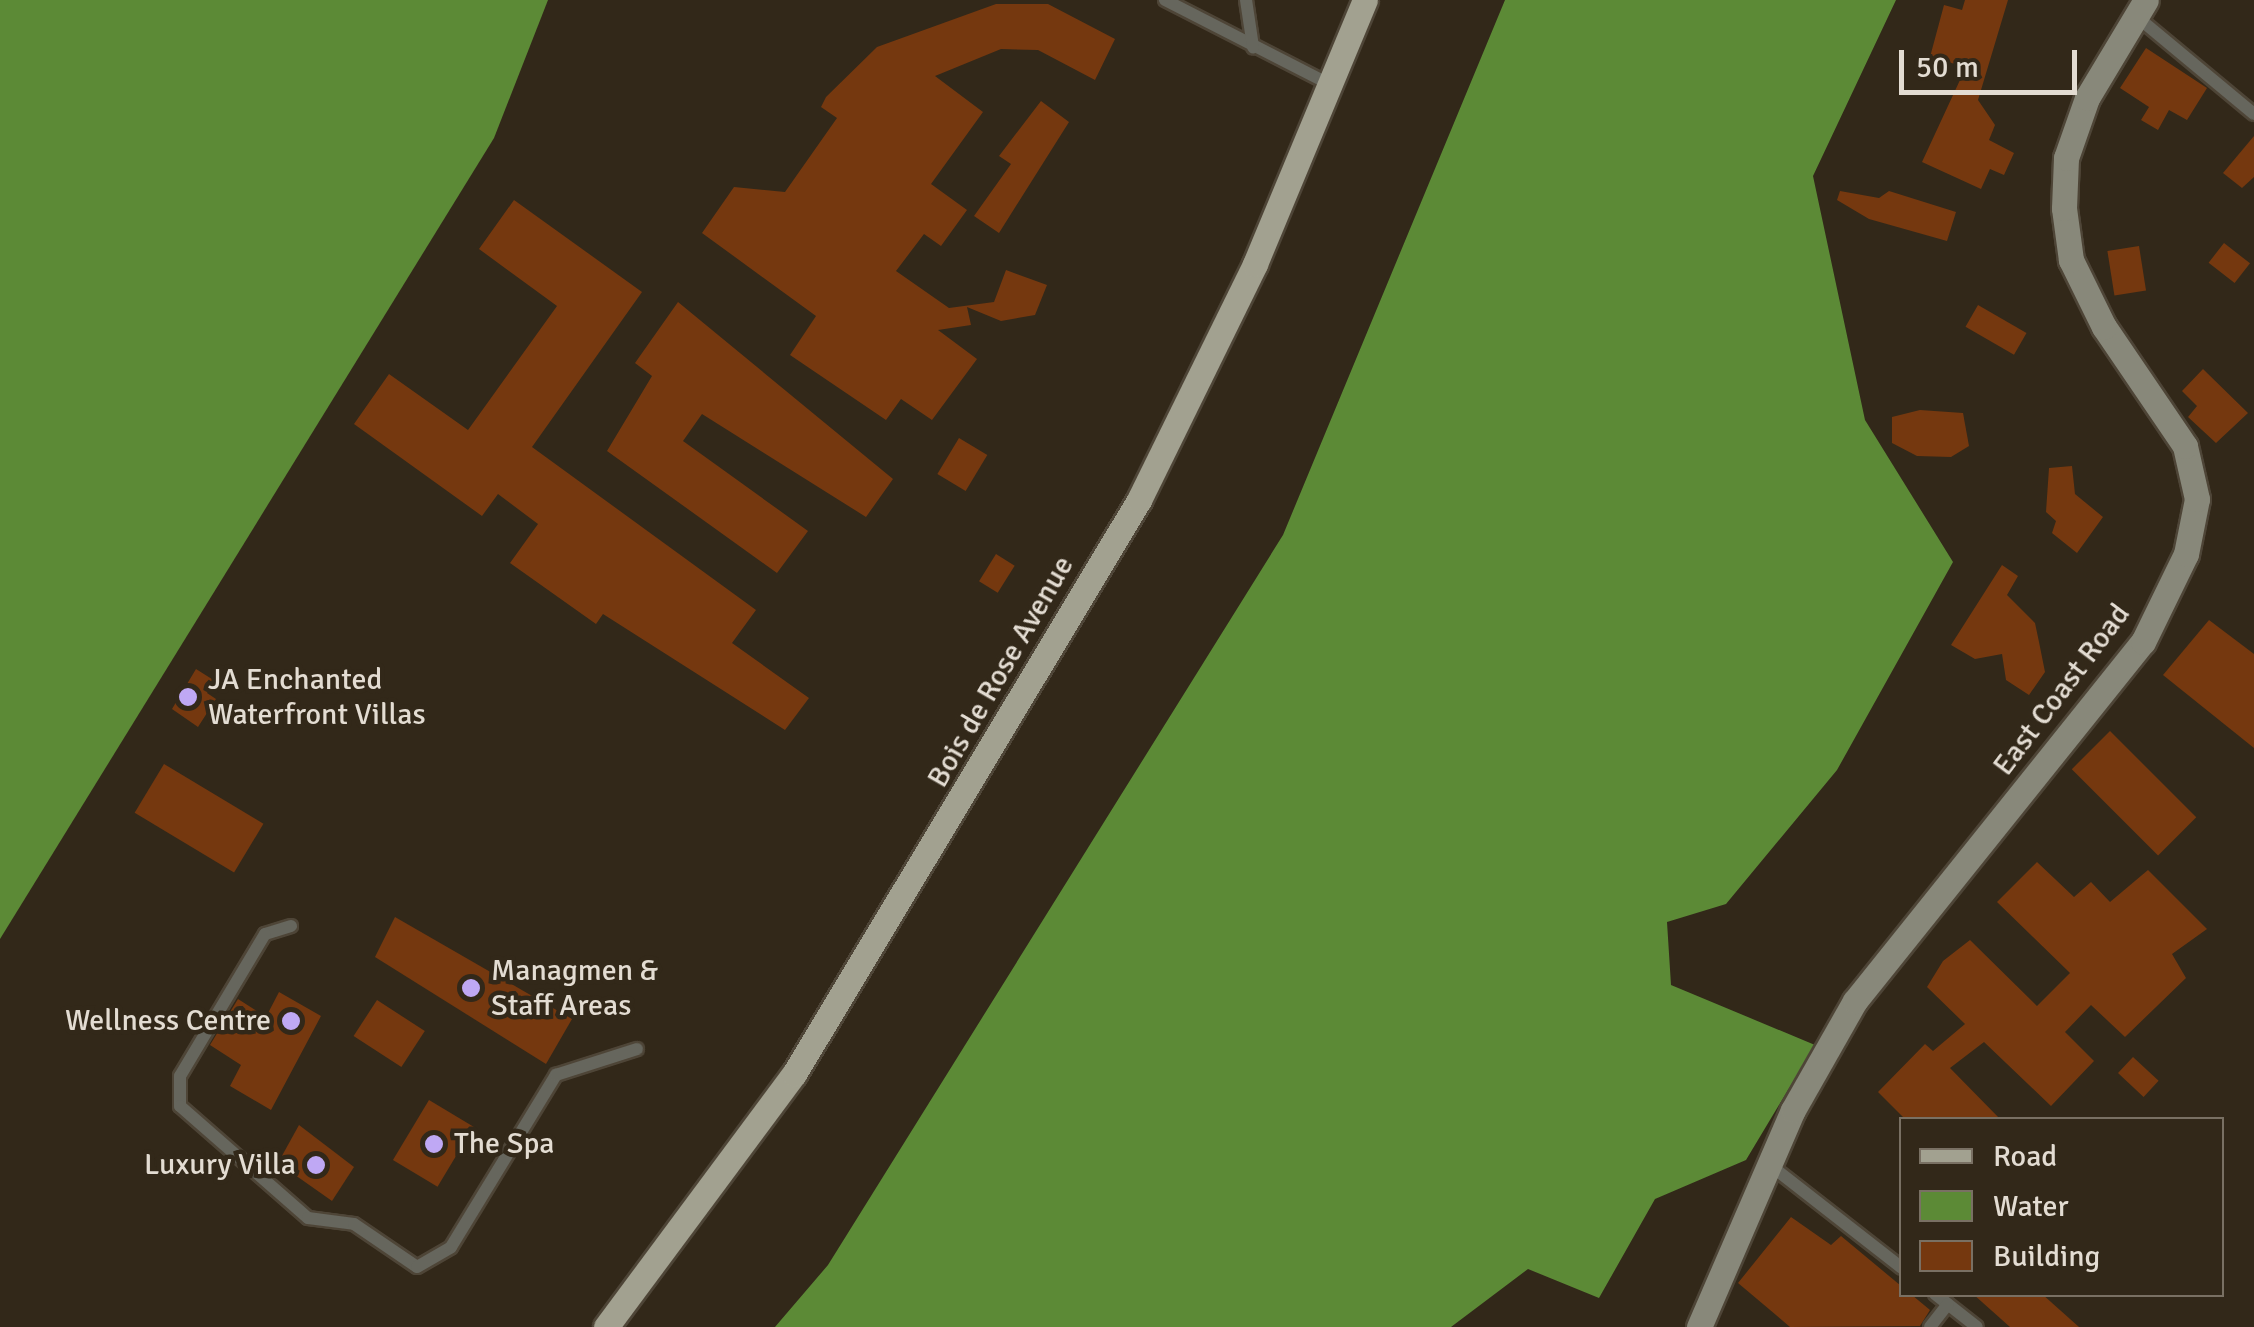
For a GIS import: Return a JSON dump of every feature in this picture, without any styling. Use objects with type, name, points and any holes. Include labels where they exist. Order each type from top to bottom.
[{"type":"main road","name":"Bois de Rose Avenue","points":[[606,1327],[773,1105],[932,854],[1139,500],[1334,86],[1365,0]]},
{"type":"main road","name":"East Coast Road","points":[[1699,1327],[1770,1165],[1855,1001],[2144,642],[2186,554],[2197,499],[2185,446],[2104,327],[2071,260],[2064,208],[2066,158],[2087,98],[2141,8]]},
{"type":"lane","points":[[1165,0],[1334,86]]},
{"type":"lane","points":[[1246,0],[1253,46]]},
{"type":"lane","points":[[2141,8],[2254,114]]},
{"type":"lane","points":[[291,926],[264,934],[180,1076],[180,1106],[308,1218],[354,1224],[417,1266],[451,1247],[556,1075],[637,1049]]},
{"type":"lane","points":[[1770,1165],[1899,1266]]},
{"type":"lane","points":[[1939,1297],[1976,1327]]},
{"type":"lane","points":[[1930,1327],[1948,1304]]},
{"type":"water","points":[[0,0],[548,0],[494,138],[0,939]]},
{"type":"water","points":[[1505,0],[1896,0],[1813,176],[1865,420],[1953,562],[1837,770],[1726,904],[1667,922],[1671,985],[1815,1045],[1746,1160],[1655,1199],[1599,1298],[1528,1269],[1451,1327],[775,1327],[828,1265],[1283,535]]},
{"type":"building","points":[[1965,0],[2008,0],[1978,100],[1995,125],[1989,140],[2014,153],[2004,175],[1990,169],[1981,189],[1922,162],[1966,67],[1930,57],[1944,5],[1962,10]]},
{"type":"building","points":[[996,4],[1048,4],[1115,39],[1095,80],[1038,50],[1001,49],[935,76],[983,112],[931,184],[967,210],[941,246],[924,234],[896,271],[949,308],[994,302],[1006,270],[1047,285],[1035,315],[1001,321],[967,307],[971,325],[938,330],[977,359],[932,420],[901,399],[886,420],[790,355],[816,316],[702,233],[734,187],[785,192],[837,118],[821,107],[826,97],[877,47]]},
{"type":"building","points":[[2146,48],[2207,88],[2187,120],[2169,110],[2158,130],[2141,120],[2149,107],[2120,88]]},
{"type":"building","points":[[1041,101],[1069,122],[999,233],[974,216],[1011,164],[999,156]]},
{"type":"building","points":[[2254,136],[2254,177],[2242,188],[2223,173]]},
{"type":"building","points":[[1840,191],[1879,198],[1889,191],[1956,212],[1947,241],[1869,219],[1837,200]]},
{"type":"building","points":[[514,200],[642,292],[532,447],[756,610],[732,643],[809,698],[785,730],[603,614],[596,624],[510,563],[538,524],[498,494],[482,516],[354,424],[389,374],[468,430],[557,306],[479,249]]},
{"type":"building","points":[[2224,243],[2250,263],[2235,283],[2209,263]]},
{"type":"building","points":[[2139,246],[2146,290],[2114,295],[2107,251]]},
{"type":"building","points":[[678,302],[893,479],[866,517],[702,414],[683,441],[808,531],[777,573],[607,451],[652,376],[635,363]]},
{"type":"building","points":[[1978,305],[2026,333],[2014,355],[1966,327]]},
{"type":"building","points":[[2203,369],[2248,413],[2216,443],[2188,417],[2197,406],[2182,391]]},
{"type":"building","points":[[1920,410],[1963,413],[1969,446],[1951,457],[1917,456],[1892,443],[1892,417]]},
{"type":"building","points":[[959,438],[987,455],[966,491],[937,474]]},
{"type":"building","points":[[2072,466],[2075,494],[2103,517],[2077,553],[2052,533],[2056,521],[2046,512],[2049,468]]},
{"type":"building","points":[[996,554],[1015,566],[998,593],[979,581]]},
{"type":"building","points":[[2002,565],[2018,576],[2007,595],[2035,623],[2039,642],[2045,672],[2029,695],[2006,680],[2002,654],[1975,659],[1951,645]]},
{"type":"building","points":[[2209,620],[2254,654],[2254,748],[2163,675]]},
{"type":"building","points":[[196,669],[215,681],[207,693],[216,699],[198,727],[172,709]]},
{"type":"building","points":[[2110,731],[2196,817],[2158,855],[2072,769]]},
{"type":"building","points":[[164,764],[263,824],[234,873],[135,813]]},
{"type":"building","points":[[2037,862],[2074,897],[2091,882],[2110,902],[2148,870],[2207,929],[2172,954],[2186,978],[2125,1037],[2091,1005],[2065,1032],[2094,1061],[2051,1106],[1984,1042],[1950,1068],[1998,1117],[1903,1117],[1878,1092],[1925,1044],[1933,1051],[1965,1024],[1927,987],[1943,961],[1970,940],[2037,1006],[2070,973],[1997,902]]},
{"type":"building","name":"Managmen & Staff Areas","points":[[395,917],[572,1019],[546,1064],[375,957]]},
{"type":"building","points":[[279,992],[321,1016],[271,1110],[230,1086],[241,1065],[210,1045],[238,999],[266,1017]]},
{"type":"building","points":[[377,1000],[425,1031],[401,1067],[354,1036]]},
{"type":"building","points":[[2133,1057],[2159,1081],[2144,1097],[2118,1073]]},
{"type":"building","name":"The Spa","points":[[429,1100],[474,1127],[438,1187],[393,1160]]},
{"type":"building","name":"Luxury Villa","points":[[299,1125],[354,1167],[332,1201],[278,1163]]},
{"type":"building","points":[[1791,1217],[1831,1245],[1841,1236],[1899,1284],[1899,1297],[1914,1297],[1930,1310],[1920,1326],[1790,1327],[1738,1283]]},
{"type":"building","points":[[1976,1297],[2045,1297],[2079,1327],[2010,1327]]},
{"type":"place","name":"JA Enchanted Waterfront Villas","points":[[188,697]]},
{"type":"place","name":"Managmen & Staff Areas","points":[[471,988]]},
{"type":"place","name":"Wellness Centre","points":[[291,1021]]},
{"type":"place","name":"The Spa","points":[[434,1144]]},
{"type":"place","name":"Luxury Villa","points":[[316,1165]]}]
